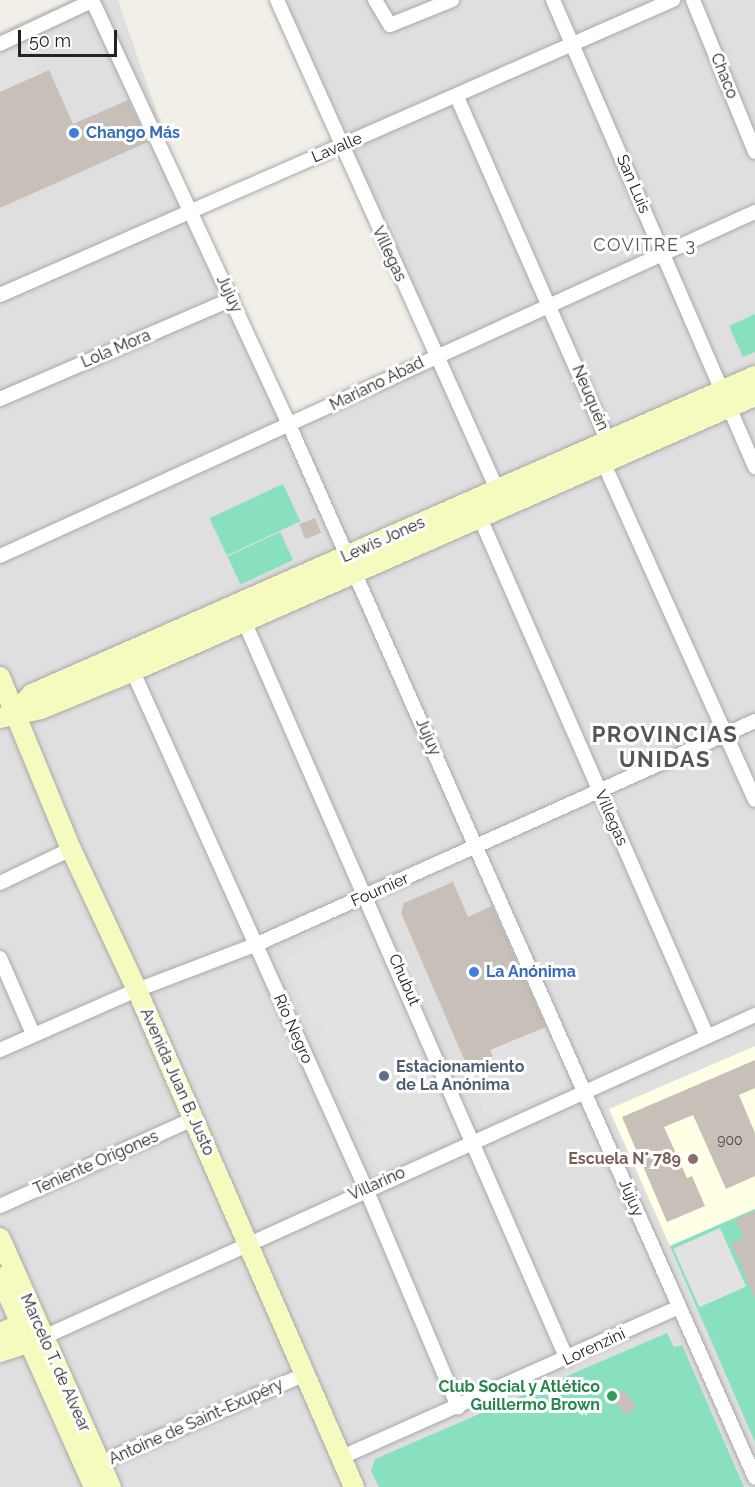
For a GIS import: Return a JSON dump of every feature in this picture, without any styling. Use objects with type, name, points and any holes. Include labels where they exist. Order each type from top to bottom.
[{"type":"main road","name":"Lewis Jones","points":[[501,498],[604,464],[725,399],[755,376]]},
{"type":"main road","name":"Lewis Jones","points":[[8,715],[32,694],[124,653],[241,612],[501,498],[607,439],[725,399],[755,396]]},
{"type":"main road","name":"Lewis Jones","points":[[8,715],[41,709],[134,671],[241,612]]},
{"type":"main road","name":"Avenida Juan B. Justo","points":[[0,677],[8,715],[137,990],[354,1487]]},
{"type":"main road","name":"Marcelo T. de Alvear","points":[[0,1238],[28,1321],[93,1473],[111,1487]]},
{"type":"main road","name":"Marcelo T. de Alvear","points":[[0,1277],[28,1321]]},
{"type":"main road","points":[[0,1334],[28,1321]]},
{"type":"main road","name":"Villarino","points":[[0,1352],[36,1341]]},
{"type":"street","points":[[0,44],[92,0]]},
{"type":"street","name":"Jujuy","points":[[92,0],[290,426],[755,1478]]},
{"type":"street","name":"Villegas","points":[[277,0],[341,147],[501,498]]},
{"type":"street","points":[[375,0],[390,25],[452,0]]},
{"type":"street","name":"San Luis","points":[[553,0],[755,467]]},
{"type":"street","name":"Lavalle","points":[[0,296],[457,97],[673,0]]},
{"type":"street","name":"Chaco","points":[[693,0],[755,152]]},
{"type":"street","name":"Neuquén","points":[[457,97],[607,439],[604,464]]},
{"type":"street","name":"Mariano Abad","points":[[0,556],[290,426],[436,355],[755,212]]},
{"type":"street","name":"Lola Mora","points":[[0,399],[232,299]]},
{"type":"street","points":[[604,464],[727,733],[755,800]]},
{"type":"street","name":"Villegas","points":[[476,509],[707,1036]]},
{"type":"street","name":"Chubut","points":[[241,612],[368,896],[567,1359]]},
{"type":"street","name":"Río Negro","points":[[124,653],[366,1189],[458,1407]]},
{"type":"street","name":"Fournier","points":[[0,1050],[137,990],[255,945],[368,896],[755,721]]},
{"type":"street","points":[[0,882],[71,849]]},
{"type":"street","points":[[0,958],[33,1034]]},
{"type":"street","name":"Villarino","points":[[36,1341],[251,1247],[274,1231],[755,1015]]},
{"type":"street","name":"Teniente Origones","points":[[0,1206],[193,1119]]},
{"type":"street","name":"Lorenzini","points":[[342,1457],[680,1307]]},
{"type":"street","name":"Antoine de Saint-Exupéry","points":[[93,1473],[306,1374]]},
{"type":"shaded area","points":[[70,0],[118,0],[191,211],[290,426],[436,355],[277,0],[755,0],[755,1487],[0,1487],[0,32]]},
{"type":"shaded area","points":[[25,43],[39,75],[0,92],[0,54]]},
{"type":"shaded area","name":"Estacionamiento de La Anónima","points":[[358,924],[370,930],[458,1129],[452,1137],[385,1168],[375,1164],[360,1131],[368,1127],[362,1114],[354,1117],[317,1038],[326,1033],[319,1020],[312,1023],[285,966],[289,954]]},
{"type":"shaded area","name":"Estacionamiento de La Anónima","points":[[547,1026],[568,1078],[563,1089],[494,1118],[484,1113],[468,1074],[495,1063],[490,1050]]},
{"type":"shaded area","name":"Escuela N° 789","points":[[755,1046],[755,1209],[670,1246],[609,1109]]},
{"type":"shaded area","points":[[720,1228],[746,1286],[699,1307],[673,1249]]},
{"type":"green space","points":[[755,314],[755,352],[743,357],[729,326]]},
{"type":"green space","points":[[283,484],[300,521],[227,555],[210,518]]},
{"type":"green space","points":[[280,532],[293,560],[241,585],[227,557]]},
{"type":"green space","points":[[755,1209],[755,1442],[670,1246]]},
{"type":"green space","name":"Club Social y Atlético Guillermo Brown","points":[[667,1333],[674,1347],[682,1345],[744,1487],[379,1487],[371,1471],[375,1459]]},
{"type":"building","name":"Chango Más","points":[[49,70],[73,124],[128,100],[148,142],[0,208],[0,92]]},
{"type":"building","points":[[315,518],[321,533],[305,539],[299,524]]},
{"type":"building","name":"La Anónima","points":[[453,882],[468,917],[492,906],[546,1027],[490,1050],[493,1056],[467,1066],[401,913],[404,903]]},
{"type":"building","name":"Escuela N° 789","points":[[755,1060],[755,1088],[739,1095],[755,1133],[755,1176],[726,1189],[693,1115],[664,1127],[687,1178],[692,1176],[705,1206],[667,1222],[622,1117]]},
{"type":"building","points":[[755,1211],[755,1298],[731,1243],[744,1238],[736,1219]]},
{"type":"building","points":[[624,1390],[637,1407],[625,1415],[613,1398]]},
{"type":"place","name":"Chango Más","points":[[74,133]]},
{"type":"place","name":"La Anónima","points":[[474,972]]},
{"type":"place","name":"Estacionamiento de La Anónima","points":[[384,1076]]},
{"type":"place","name":"Escuela N° 789","points":[[693,1159]]},
{"type":"place","name":"Club Social y Atlético Guillermo Brown","points":[[612,1396]]},
{"type":"district","name":"COVITRE 3","points":[[645,245]]},
{"type":"district","name":"PROVINCIAS UNIDAS","points":[[665,746]]}]
